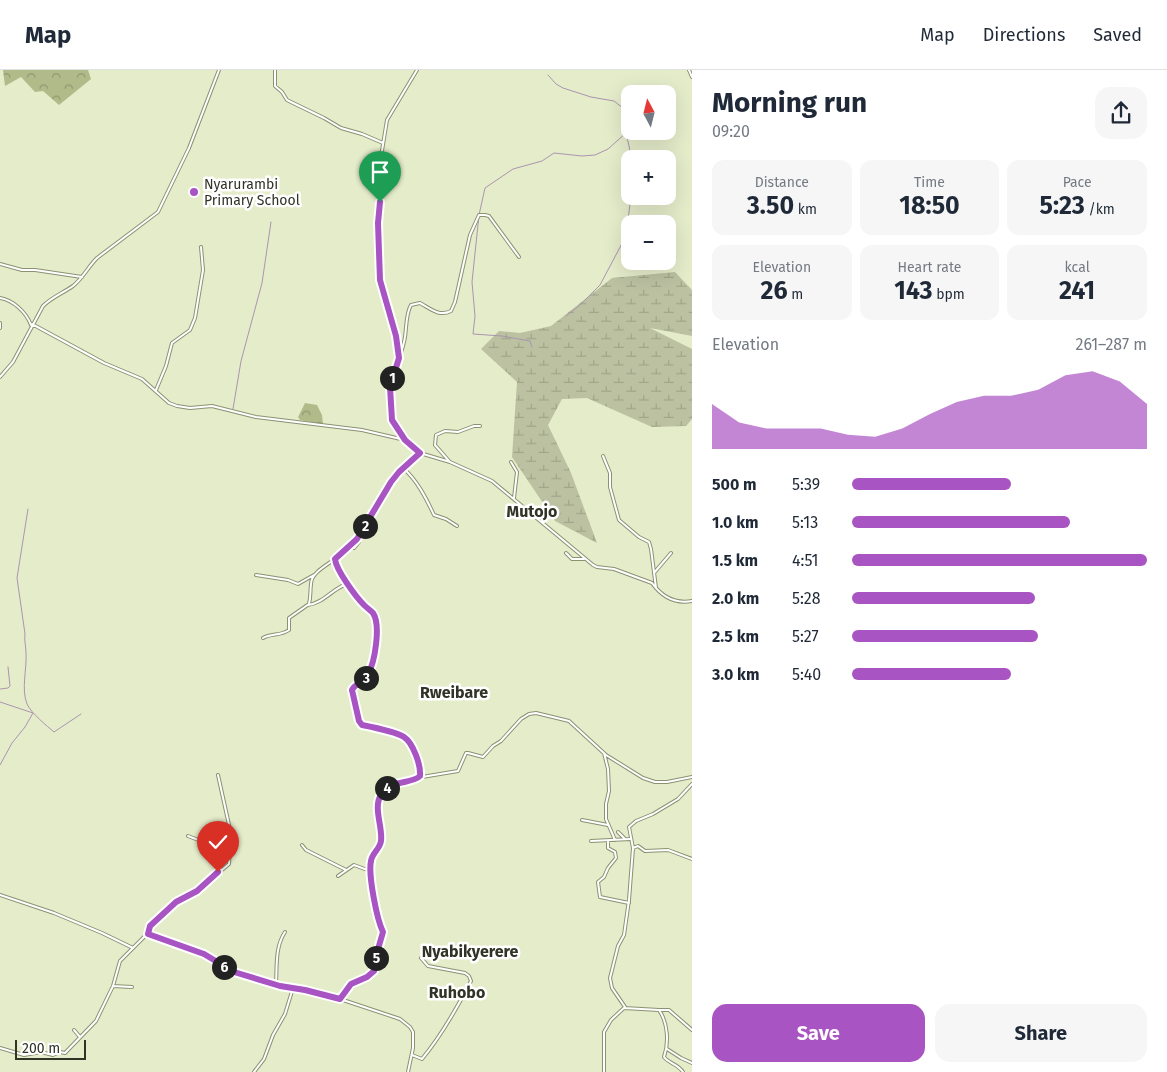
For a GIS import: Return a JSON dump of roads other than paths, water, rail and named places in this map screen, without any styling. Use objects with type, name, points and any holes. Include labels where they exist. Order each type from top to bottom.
[{"type":"street","points":[[0,377],[13,362],[43,306],[82,277],[96,258],[158,212],[189,148],[219,70]]},
{"type":"street","points":[[275,70],[275,86],[287,100],[341,128],[384,143]]},
{"type":"street","points":[[399,358],[397,339],[384,296],[379,266],[379,168],[387,120],[417,70]]},
{"type":"street","points":[[689,70],[692,78]]},
{"type":"street","points":[[519,257],[489,216],[482,214],[478,216],[470,235],[453,308],[449,313],[442,314],[434,312],[420,303],[411,305],[408,311],[403,344],[390,387],[392,420],[405,440],[420,453],[450,462],[492,481],[584,559],[597,567],[614,569],[652,583],[674,601],[692,601]]},
{"type":"street","points":[[156,390],[166,366],[172,343],[190,330],[195,318],[203,270],[201,247]]},
{"type":"street","points":[[0,264],[22,270],[35,270],[82,277]]},
{"type":"street","points":[[0,298],[7,300],[22,311],[32,325],[104,363],[142,379],[169,403],[182,408],[212,406],[256,417],[362,430],[405,440]]},
{"type":"street","points":[[0,323],[0,328]]},
{"type":"street","points":[[450,462],[435,445],[436,435],[445,431],[458,432],[474,426],[480,426]]},
{"type":"street","points":[[256,575],[288,580],[298,584],[314,575],[358,538],[391,482],[420,453]]},
{"type":"street","points":[[603,456],[610,473],[610,487],[619,520],[649,542],[656,588]]},
{"type":"street","points":[[511,462],[517,472],[514,498]]},
{"type":"street","points":[[403,468],[410,474],[424,495],[434,515],[446,519],[457,526]]},
{"type":"street","points":[[354,548],[360,538],[358,538]]},
{"type":"street","points":[[566,554],[572,559],[584,559]]},
{"type":"street","points":[[654,573],[670,554]]},
{"type":"street","points":[[335,559],[338,568],[362,603],[374,614],[376,626],[376,644],[371,668],[366,678],[353,687],[352,690],[359,721],[362,725],[399,735],[407,740],[415,752],[420,768],[420,776],[417,779]]},
{"type":"street","points":[[308,605],[312,594],[310,584],[314,575]]},
{"type":"street","points":[[263,638],[287,632],[289,630],[289,618],[343,585],[349,584]]},
{"type":"street","points":[[340,999],[351,984],[367,977],[374,971],[376,956],[383,935],[378,920],[370,871],[372,857],[381,843],[378,806],[382,793],[391,786],[417,779],[458,772],[464,755],[468,753],[483,757],[521,719],[532,713],[569,721],[604,753],[643,778],[655,782],[671,782],[692,777]]},
{"type":"street","points":[[604,753],[608,769],[609,791],[605,810],[608,825],[615,840]]},
{"type":"street","points":[[0,1048],[24,1055],[41,1052],[53,1055],[60,1052],[64,1053],[96,1021],[112,986],[120,961],[148,934],[150,926],[176,902],[197,891],[228,865],[230,862],[231,834],[218,775]]},
{"type":"street","points":[[628,839],[630,825],[658,812],[678,799],[692,784]]},
{"type":"street","points":[[582,820],[608,825]]},
{"type":"street","points":[[618,832],[628,839],[633,848],[629,903],[624,935],[617,948],[610,978],[612,988],[624,1004],[624,1008]]},
{"type":"street","points":[[188,836],[214,846],[230,848]]},
{"type":"street","points":[[591,841],[628,839]]},
{"type":"street","points":[[608,841],[608,848],[614,852],[616,858],[604,877],[598,882],[600,897],[629,903]]},
{"type":"street","points":[[302,845],[306,850],[346,870]]},
{"type":"street","points":[[633,848],[638,846],[645,851],[668,850],[692,859]]},
{"type":"street","points":[[338,876],[354,865],[370,871]]},
{"type":"street","points":[[0,896],[54,913],[102,932],[133,948]]},
{"type":"street","points":[[276,984],[279,939],[285,932]]},
{"type":"street","points":[[148,934],[204,954],[234,972],[340,999],[406,1023],[413,1032],[412,1055],[408,1072]]},
{"type":"street","points":[[412,1055],[422,1059],[460,1003],[471,980],[465,973],[428,966],[421,958]]},
{"type":"street","points":[[112,986],[132,986]]},
{"type":"street","points":[[254,1072],[264,1059],[273,1035],[285,1014],[293,988]]},
{"type":"street","points":[[604,1072],[604,1032],[616,1014],[624,1008],[669,1010],[692,1030]]},
{"type":"street","points":[[659,1010],[666,1026],[667,1049],[664,1057],[666,1060],[675,1063],[683,1072]]},
{"type":"street","points":[[74,1030],[80,1037]]},
{"type":"street","points":[[667,1049],[692,1063]]},
{"type":"waterway","points":[[548,75],[556,84],[563,88],[591,97],[614,101],[628,112],[629,119],[626,133],[630,150]]},
{"type":"waterway","points":[[532,347],[530,341],[502,336],[473,334],[475,316],[472,282],[479,215],[485,188],[513,169],[542,161],[554,153],[582,156],[595,155],[608,149],[621,137]]},
{"type":"waterway","points":[[566,316],[600,285],[626,236],[630,205]]},
{"type":"waterway","points":[[233,409],[241,361],[262,283],[271,222]]},
{"type":"waterway","points":[[28,509],[17,578],[25,634],[25,698],[32,711],[54,732],[81,714]]},
{"type":"waterway","points":[[0,689],[10,686],[8,667]]},
{"type":"waterway","points":[[0,702],[33,713],[12,743],[0,765]]},
{"type":"place","name":"Nyarurambi Primary School","points":[[194,192]]},
{"type":"district","name":"Mutojo","points":[[532,511]]},
{"type":"district","name":"Rweibare","points":[[454,692]]},
{"type":"district","name":"Nyabikyerere","points":[[470,951]]},
{"type":"district","name":"Ruhobo","points":[[457,992]]}]
